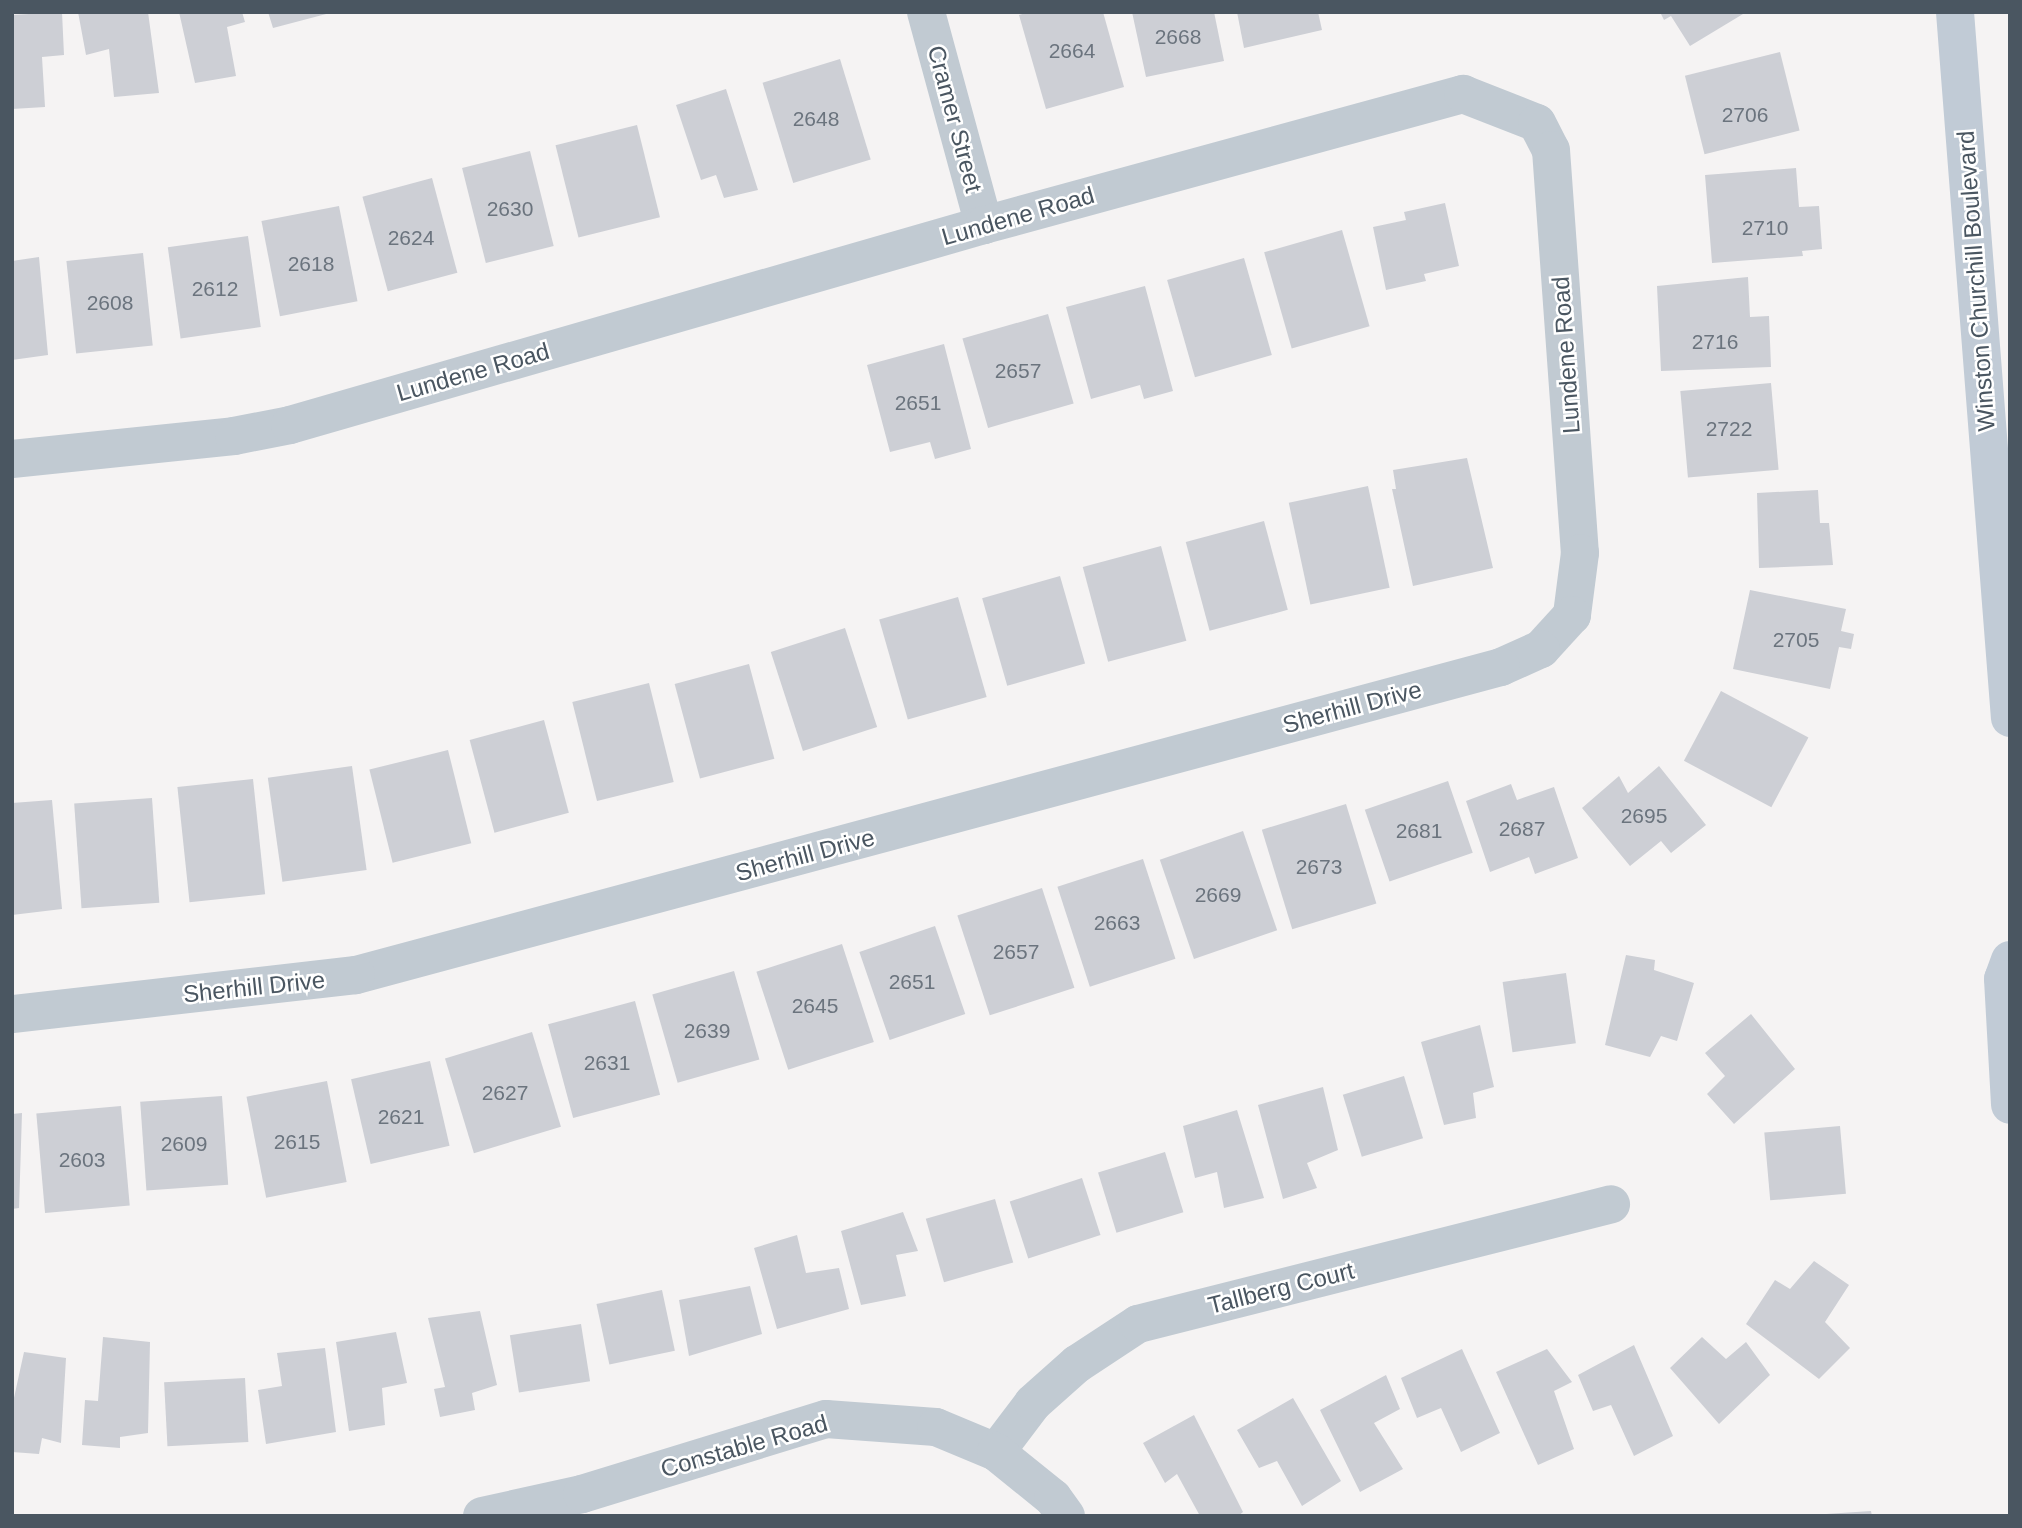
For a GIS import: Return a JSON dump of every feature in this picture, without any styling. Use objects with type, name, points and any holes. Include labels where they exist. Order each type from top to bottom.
[{"type":"main road","name":"Winston Churchill Boulevard","points":[[1955,12],[2010,718]]},
{"type":"main road","points":[[2010,960],[2003,979],[2010,1105]]},
{"type":"street","name":"Cramer Street","points":[[926,12],[984,225]]},
{"type":"street","name":"Lundene Road","points":[[12,459],[234,436],[290,425],[984,225],[1462,94],[1537,123],[1551,150],[1579,539],[1572,615]]},
{"type":"street","name":"Sherhill Drive","points":[[12,1014],[356,975],[1501,667],[1541,649],[1572,615]]},
{"type":"street","name":"Tallberg Court","points":[[996,1452],[1032,1403],[1077,1364],[1138,1324],[1611,1204]]},
{"type":"street","name":"Constable Road","points":[[482,1516],[583,1505],[826,1419],[936,1427],[996,1452],[1053,1498],[1066,1516]]},
{"type":"building","points":[[62,12],[64,55],[42,57],[45,107],[12,109],[12,15]]},
{"type":"building","points":[[78,12],[148,12],[159,93],[114,97],[109,49],[86,55]]},
{"type":"building","points":[[179,12],[242,12],[245,22],[227,27],[236,76],[195,83]]},
{"type":"building","points":[[268,12],[329,12],[330,13],[273,28]]},
{"type":"building","points":[[1029,12],[1103,12],[1124,87],[1046,109],[1019,15]]},
{"type":"building","points":[[1132,12],[1214,12],[1224,61],[1146,77]]},
{"type":"building","points":[[1237,12],[1318,12],[1322,30],[1244,48]]},
{"type":"building","points":[[1660,12],[1743,14],[1690,46],[1671,16],[1664,20]]},
{"type":"building","points":[[1780,52],[1800,131],[1705,154],[1685,76]]},
{"type":"building","points":[[840,59],[871,159],[793,183],[763,83]]},
{"type":"building","points":[[726,89],[758,190],[724,198],[716,175],[701,180],[676,105]]},
{"type":"building","points":[[637,125],[660,217],[578,237],[555,145]]},
{"type":"building","points":[[530,151],[554,246],[486,263],[462,168]]},
{"type":"building","points":[[1796,168],[1799,207],[1819,206],[1822,249],[1802,251],[1803,256],[1712,263],[1705,175]]},
{"type":"building","points":[[432,178],[457,273],[388,291],[362,197]]},
{"type":"building","points":[[1445,203],[1459,266],[1424,274],[1426,281],[1386,290],[1373,227],[1406,220],[1404,212]]},
{"type":"building","points":[[339,206],[358,301],[280,316],[261,221]]},
{"type":"building","points":[[1342,230],[1370,326],[1292,348],[1264,252]]},
{"type":"building","points":[[248,236],[261,327],[181,338],[168,247]]},
{"type":"building","points":[[143,253],[153,345],[76,354],[66,261]]},
{"type":"building","points":[[39,257],[48,355],[12,360],[12,261]]},
{"type":"building","points":[[1244,258],[1272,355],[1195,377],[1167,280]]},
{"type":"building","points":[[1748,277],[1750,317],[1769,316],[1771,367],[1661,371],[1657,286]]},
{"type":"building","points":[[1145,286],[1173,391],[1144,399],[1140,385],[1091,399],[1066,307]]},
{"type":"building","points":[[1048,314],[1074,403],[988,428],[962,339]]},
{"type":"building","points":[[944,344],[971,449],[935,459],[930,442],[890,452],[867,365]]},
{"type":"building","points":[[1771,383],[1779,470],[1688,478],[1680,391]]},
{"type":"building","points":[[1467,458],[1493,568],[1413,586],[1392,489],[1396,489],[1393,470]]},
{"type":"building","points":[[1368,486],[1390,588],[1310,605],[1289,503]]},
{"type":"building","points":[[1818,490],[1820,523],[1829,523],[1833,565],[1759,568],[1757,493]]},
{"type":"building","points":[[1264,521],[1288,610],[1210,631],[1186,542]]},
{"type":"building","points":[[1161,546],[1186,641],[1108,662],[1083,567]]},
{"type":"building","points":[[1060,576],[1085,663],[1007,686],[982,598]]},
{"type":"building","points":[[1750,590],[1846,609],[1841,631],[1854,634],[1851,649],[1839,647],[1830,689],[1733,669]]},
{"type":"building","points":[[958,597],[987,697],[908,720],[879,620]]},
{"type":"building","points":[[845,628],[877,727],[803,751],[771,652]]},
{"type":"building","points":[[749,664],[774,759],[700,779],[675,684]]},
{"type":"building","points":[[649,683],[674,782],[597,801],[572,702]]},
{"type":"building","points":[[1721,691],[1808,737],[1771,807],[1684,761]]},
{"type":"building","points":[[544,720],[569,813],[494,833],[470,740]]},
{"type":"building","points":[[448,750],[471,843],[393,863],[369,770]]},
{"type":"building","points":[[352,766],[367,870],[282,882],[268,778]]},
{"type":"building","points":[[1659,766],[1706,825],[1671,853],[1661,841],[1630,866],[1582,808],[1619,776],[1628,793]]},
{"type":"building","points":[[253,779],[265,894],[190,902],[177,787]]},
{"type":"building","points":[[1448,781],[1473,853],[1390,882],[1365,810]]},
{"type":"building","points":[[1511,784],[1517,800],[1554,787],[1578,858],[1535,874],[1529,857],[1490,872],[1466,801]]},
{"type":"building","points":[[152,798],[159,903],[82,908],[74,803]]},
{"type":"building","points":[[52,800],[62,909],[12,915],[12,803]]},
{"type":"building","points":[[1346,804],[1376,903],[1292,929],[1262,830]]},
{"type":"building","points":[[1243,831],[1277,930],[1194,959],[1160,860]]},
{"type":"building","points":[[1143,859],[1175,959],[1090,987],[1057,887]]},
{"type":"building","points":[[1042,888],[1074,988],[990,1015],[957,916]]},
{"type":"building","points":[[935,926],[965,1014],[890,1040],[859,952]]},
{"type":"building","points":[[842,944],[874,1042],[788,1070],[756,972]]},
{"type":"building","points":[[1626,955],[1655,960],[1654,970],[1694,983],[1677,1041],[1661,1036],[1650,1057],[1605,1045]]},
{"type":"building","points":[[734,971],[759,1059],[678,1083],[652,994]]},
{"type":"building","points":[[1566,973],[1576,1043],[1513,1052],[1503,982]]},
{"type":"building","points":[[635,1001],[660,1095],[573,1118],[548,1024]]},
{"type":"building","points":[[1751,1014],[1795,1069],[1734,1124],[1707,1094],[1725,1076],[1705,1053]]},
{"type":"building","points":[[1480,1025],[1494,1087],[1473,1093],[1476,1118],[1444,1125],[1421,1042]]},
{"type":"building","points":[[532,1032],[561,1127],[474,1153],[445,1059]]},
{"type":"building","points":[[430,1061],[450,1146],[371,1164],[351,1079]]},
{"type":"building","points":[[1404,1076],[1423,1138],[1362,1157],[1343,1095]]},
{"type":"building","points":[[327,1081],[347,1182],[266,1198],[247,1097]]},
{"type":"building","points":[[1323,1087],[1338,1150],[1307,1163],[1317,1188],[1283,1199],[1258,1105]]},
{"type":"building","points":[[222,1096],[228,1185],[146,1191],[140,1102]]},
{"type":"building","points":[[121,1106],[130,1206],[45,1213],[36,1113]]},
{"type":"building","points":[[1237,1110],[1264,1198],[1224,1208],[1217,1172],[1195,1178],[1183,1126]]},
{"type":"building","points":[[22,1113],[19,1208],[12,1209],[12,1114]]},
{"type":"building","points":[[1840,1126],[1846,1194],[1770,1200],[1764,1133]]},
{"type":"building","points":[[1165,1152],[1183,1212],[1116,1233],[1098,1172]]},
{"type":"building","points":[[1082,1178],[1101,1235],[1028,1259],[1010,1201]]},
{"type":"building","points":[[995,1199],[1013,1262],[944,1282],[926,1219]]},
{"type":"building","points":[[903,1212],[918,1251],[896,1255],[906,1296],[861,1305],[841,1231]]},
{"type":"building","points":[[797,1235],[806,1273],[839,1268],[849,1309],[777,1329],[754,1248]]},
{"type":"building","points":[[1814,1261],[1849,1285],[1825,1322],[1850,1348],[1819,1379],[1746,1324],[1775,1280],[1790,1289]]},
{"type":"building","points":[[750,1286],[762,1334],[689,1356],[679,1300]]},
{"type":"building","points":[[662,1290],[675,1351],[609,1365],[596,1304]]},
{"type":"building","points":[[480,1311],[497,1385],[472,1393],[475,1410],[440,1417],[434,1389],[445,1387],[428,1318]]},
{"type":"building","points":[[581,1324],[590,1381],[519,1393],[510,1335]]},
{"type":"building","points":[[396,1332],[407,1383],[382,1388],[385,1425],[349,1431],[336,1342]]},
{"type":"building","points":[[103,1337],[150,1342],[148,1433],[120,1437],[120,1448],[82,1445],[85,1400],[98,1401]]},
{"type":"building","points":[[1702,1337],[1726,1359],[1746,1342],[1770,1375],[1719,1424],[1670,1368]]},
{"type":"building","points":[[1634,1345],[1673,1436],[1634,1456],[1611,1405],[1593,1411],[1578,1375]]},
{"type":"building","points":[[325,1348],[336,1432],[266,1444],[258,1390],[282,1386],[277,1353]]},
{"type":"building","points":[[1462,1349],[1500,1433],[1461,1452],[1441,1408],[1417,1418],[1401,1378]]},
{"type":"building","points":[[1547,1349],[1572,1382],[1554,1391],[1574,1449],[1538,1465],[1496,1372]]},
{"type":"building","points":[[24,1352],[66,1358],[61,1443],[42,1438],[39,1454],[12,1452],[12,1407]]},
{"type":"building","points":[[1386,1375],[1400,1409],[1374,1423],[1403,1469],[1360,1492],[1320,1410]]},
{"type":"building","points":[[245,1378],[248,1442],[167,1446],[164,1382]]},
{"type":"building","points":[[1293,1398],[1341,1481],[1302,1506],[1277,1461],[1259,1468],[1237,1430]]},
{"type":"building","points":[[1194,1415],[1243,1512],[1238,1516],[1200,1516],[1177,1474],[1165,1483],[1143,1443]]},
{"type":"building","points":[[1871,1511],[1872,1516],[1826,1516],[1826,1514]]}]
